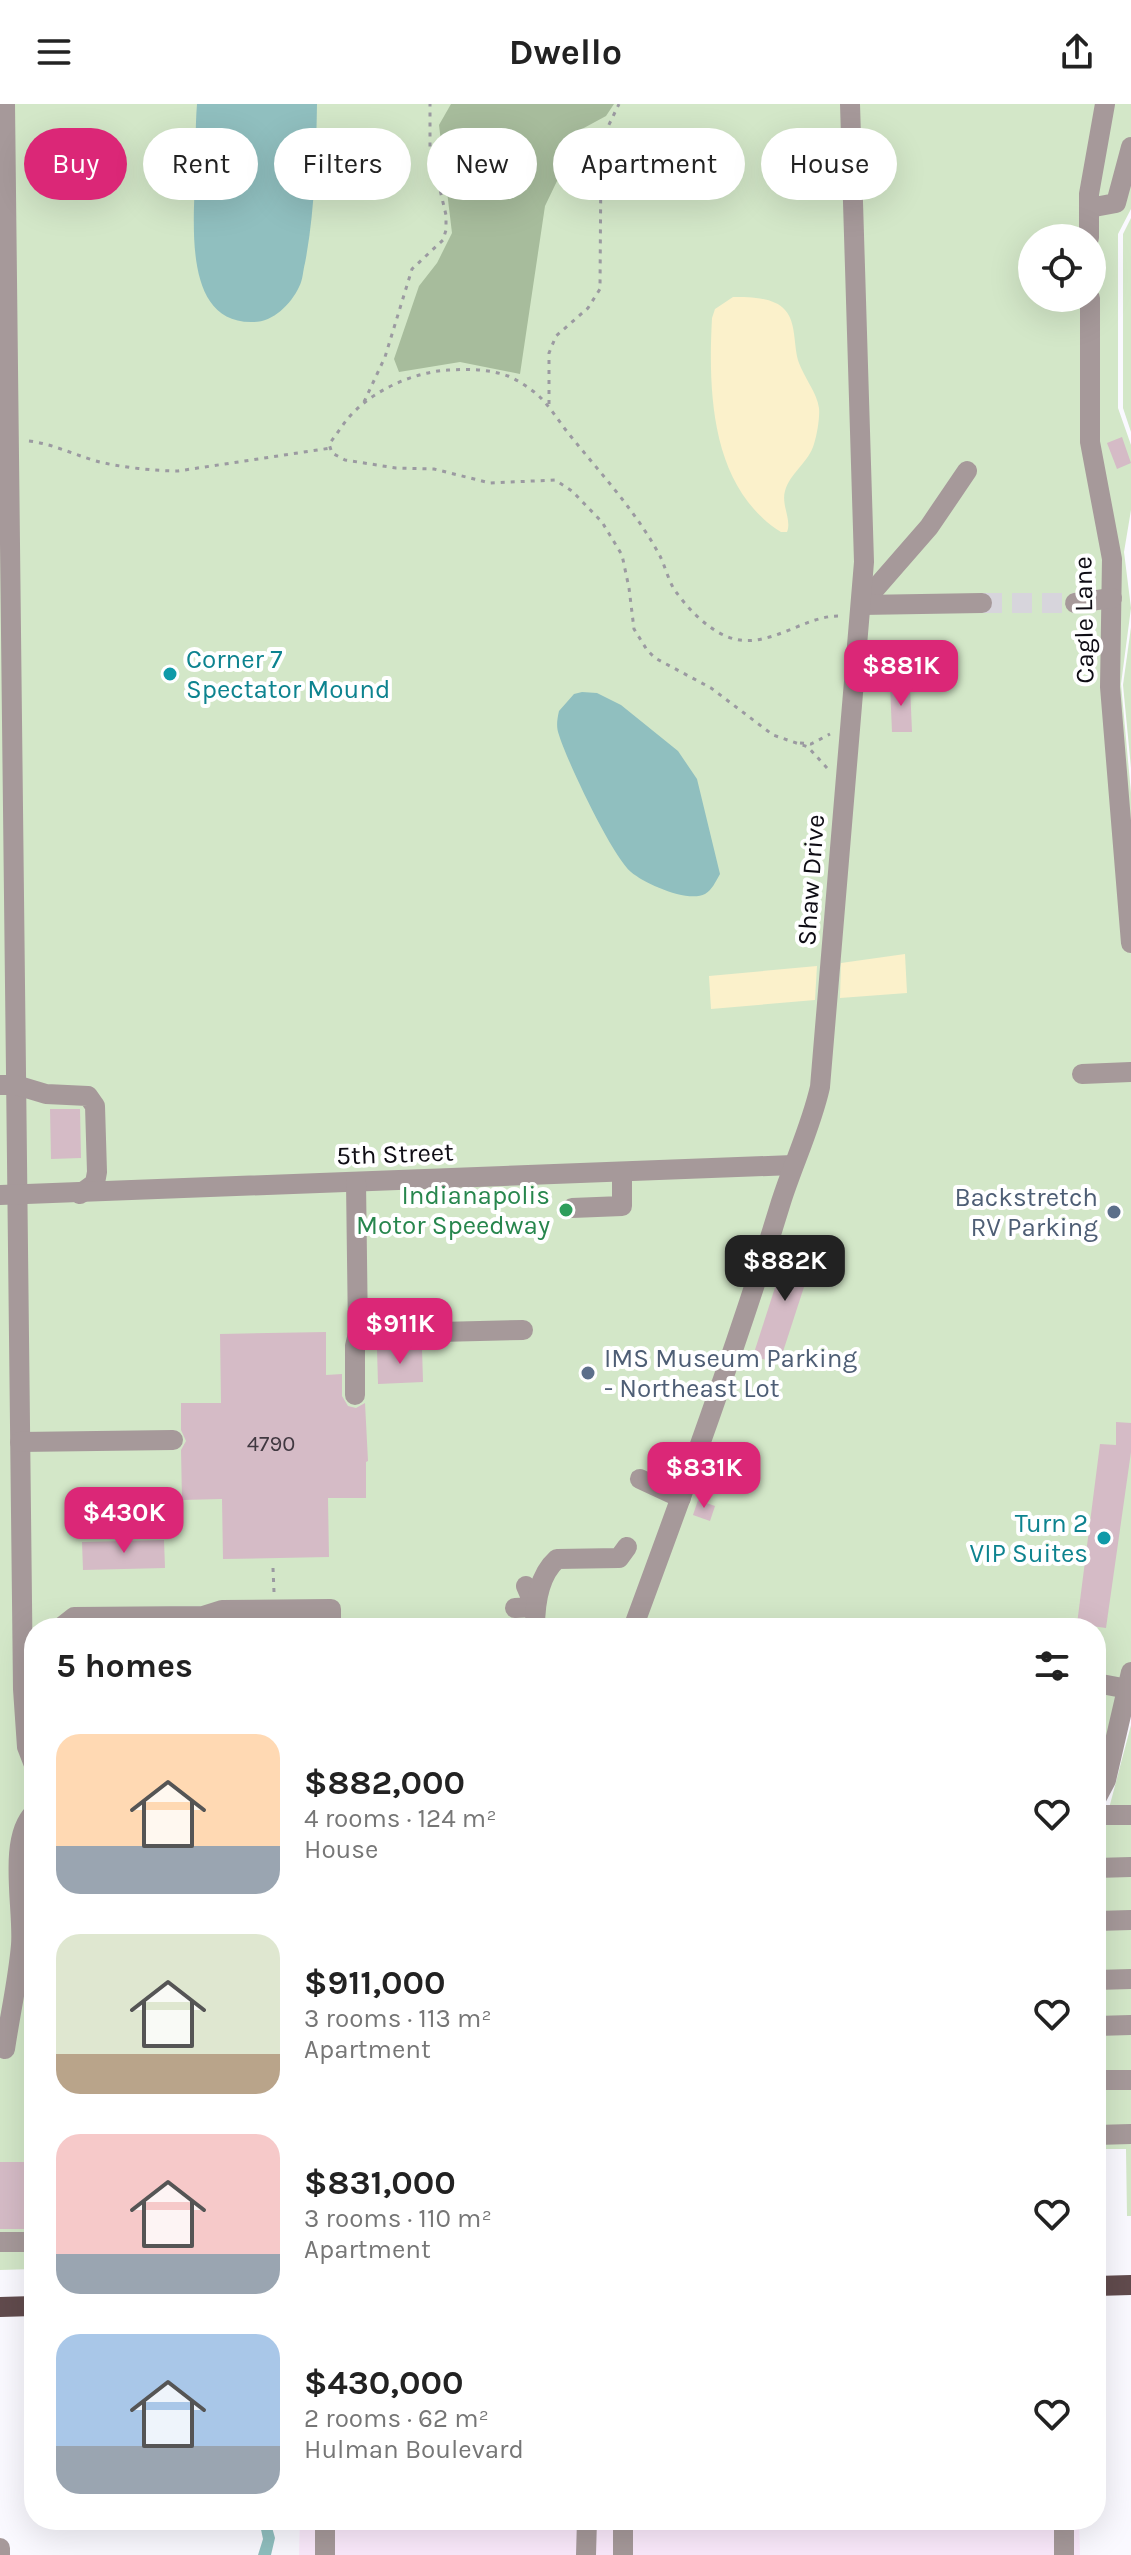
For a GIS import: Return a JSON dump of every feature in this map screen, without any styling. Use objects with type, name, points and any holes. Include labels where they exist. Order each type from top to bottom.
[{"type":"main road","points":[[1106,2286],[1131,2285]]},
{"type":"main road","points":[[0,2307],[24,2306]]},
{"type":"street","points":[[5,104],[9,1195],[20,1442],[10,1526],[24,1725]]},
{"type":"street","name":"Shaw Drive","points":[[637,1618],[750,1300],[793,1165],[812,1121],[820,1087],[864,562],[850,104]]},
{"type":"street","points":[[1089,224],[1092,169],[1105,104]]},
{"type":"street","points":[[1089,208],[1116,203],[1131,147]]},
{"type":"street","name":"Cagle Lane","points":[[1090,312],[1090,442],[1112,559],[1110,687],[1131,943]]},
{"type":"street","points":[[861,605],[929,527],[967,471]]},
{"type":"street","points":[[1075,603],[1112,598]]},
{"type":"street","points":[[861,605],[982,603]]},
{"type":"street","points":[[1082,1074],[1131,1072]]},
{"type":"street","points":[[8,1085],[46,1094],[80,1094],[92,1100],[95,1106],[97,1172],[95,1183],[80,1194]]},
{"type":"street","name":"5th Street","points":[[9,1195],[793,1165]]},
{"type":"street","points":[[572,1208],[622,1206],[622,1172]]},
{"type":"street","points":[[355,1395],[355,1346],[358,1334],[356,1182]]},
{"type":"street","points":[[358,1334],[523,1330]]},
{"type":"street","points":[[20,1442],[173,1440]]},
{"type":"street","points":[[640,1479],[681,1498]]},
{"type":"street","points":[[529,1614],[546,1569],[557,1559],[578,1553],[619,1558],[627,1547]]},
{"type":"street","points":[[526,1586],[529,1614]]},
{"type":"street","points":[[233,1618],[331,1609],[331,1618]]},
{"type":"street","points":[[73,1618],[216,1618]]},
{"type":"street","points":[[1106,1682],[1130,1681],[1106,1762]]},
{"type":"street","points":[[1106,1815],[1131,1815]]},
{"type":"street","points":[[5,2049],[21,1943],[19,1852],[24,1830]]},
{"type":"street","points":[[1106,1868],[1131,1867]]},
{"type":"street","points":[[1106,1921],[1131,1920]]},
{"type":"street","points":[[1106,1980],[1131,1979]]},
{"type":"street","points":[[1106,2026],[1131,2025]]},
{"type":"street","points":[[1106,2080],[1131,2080]]},
{"type":"street","points":[[1106,2135],[1131,2134]]},
{"type":"street","points":[[0,2242],[24,2242]]},
{"type":"street","points":[[325,2530],[325,2555]]},
{"type":"street","points":[[586,2555],[587,2530]]},
{"type":"street","points":[[623,2530],[623,2555]]},
{"type":"street","points":[[1064,2530],[1064,2555]]},
{"type":"street","points":[[0,2548],[0,2555]]},
{"type":"path","points":[[362,405],[385,357],[412,269],[443,240],[446,230],[446,215],[430,148],[430,104]]},
{"type":"path","points":[[549,407],[549,353],[556,336],[588,308],[600,289],[601,151],[603,137],[619,104]]},
{"type":"path","points":[[840,616],[829,616],[781,634],[740,640],[727,636],[696,616],[674,588],[660,556],[632,513],[549,407],[536,394],[509,377],[477,369],[439,371],[383,390],[354,412],[329,444],[337,456],[345,460],[396,468],[434,469],[490,483],[555,480],[572,491],[602,522],[622,555],[634,629],[647,650],[655,658],[711,688],[773,735],[808,747],[833,772],[846,773]]},
{"type":"path","points":[[4,438],[52,444],[97,461],[156,471],[178,471],[331,448]]},
{"type":"path","points":[[797,743],[811,744],[835,732],[850,730]]},
{"type":"shaded area","points":[[300,2530],[1079,2530],[1080,2555],[299,2555]]},
{"type":"green space","name":"Indianapolis Motor Speedway","points":[[0,104],[1131,104],[1131,209],[1118,234],[1118,408],[1131,445],[1131,510],[1124,552],[1131,608],[1121,684],[1131,793],[1131,1714],[1106,1770],[1106,1618],[24,1618],[24,2269],[0,2270]]},
{"type":"green space","points":[[451,104],[614,104],[606,116],[584,128],[553,128],[553,189],[545,206],[520,374],[460,362],[399,372],[394,359],[419,286],[437,263],[452,233],[448,200],[537,200],[537,128],[439,128]]},
{"type":"green space","points":[[1131,218],[1131,432],[1123,408],[1123,234]]},
{"type":"green space","points":[[1131,627],[1131,768],[1123,685]]},
{"type":"green space","points":[[1131,1725],[1131,2216],[1127,2216],[1126,2149],[1106,2149],[1107,1816]]},
{"type":"sand","points":[[733,297],[768,300],[785,310],[793,328],[799,363],[818,402],[819,421],[814,444],[785,491],[787,532],[781,532],[758,513],[740,491],[727,465],[719,437],[711,377],[712,318],[715,309]]},
{"type":"sand","points":[[905,954],[907,993],[840,998],[841,963]]},
{"type":"sand","points":[[817,966],[815,1000],[711,1009],[709,976]]},
{"type":"water","points":[[197,104],[317,104],[316,128],[274,128],[274,200],[313,200],[301,281],[286,306],[268,319],[254,322],[231,319],[215,307],[204,290],[195,244],[195,200],[258,200],[258,128],[196,128]]},
{"type":"water","points":[[597,693],[621,705],[678,751],[697,779],[720,874],[705,894],[678,894],[646,882],[631,872],[613,848],[580,786],[557,729],[559,711],[574,694]]},
{"type":"water","points":[[261,2530],[273,2530],[275,2538],[271,2555],[258,2555],[263,2539]]},
{"type":"building","points":[[1122,437],[1131,463],[1117,469],[1107,443]]},
{"type":"building","points":[[890,685],[910,685],[912,732],[892,732]]},
{"type":"building","points":[[50,1109],[80,1109],[81,1158],[51,1159]]},
{"type":"building","points":[[790,1241],[816,1250],[779,1364],[753,1356]]},
{"type":"building","points":[[326,1332],[326,1375],[342,1374],[342,1396],[348,1406],[356,1408],[365,1403],[366,1498],[328,1498],[329,1557],[223,1559],[222,1499],[182,1500],[181,1450],[186,1441],[181,1430],[181,1403],[221,1403],[220,1334]]},
{"type":"building","points":[[422,1348],[423,1382],[378,1384],[377,1349]]},
{"type":"building","name":"Turn 2 VIP Suites","points":[[1116,1422],[1131,1423],[1131,1452],[1106,1628],[1106,1618],[1078,1618],[1100,1444],[1116,1445]]},
{"type":"building","points":[[698,1500],[715,1506],[710,1521],[693,1515]]},
{"type":"building","points":[[164,1540],[165,1568],[83,1570],[82,1542]]},
{"type":"building","points":[[0,2162],[24,2162],[24,2229],[0,2229]]},
{"type":"tunnel","points":[[982,603],[1075,603]]},
{"type":"place","name":"Corner 7 Spectator Mound","points":[[170,674]]},
{"type":"place","name":"Indianapolis Motor Speedway","points":[[566,1210]]},
{"type":"place","name":"Backstretch RV Parking","points":[[1114,1212]]},
{"type":"place","name":"IMS Museum Parking - Northeast Lot","points":[[588,1373]]},
{"type":"place","name":"Turn 2 VIP Suites","points":[[1104,1538]]}]
